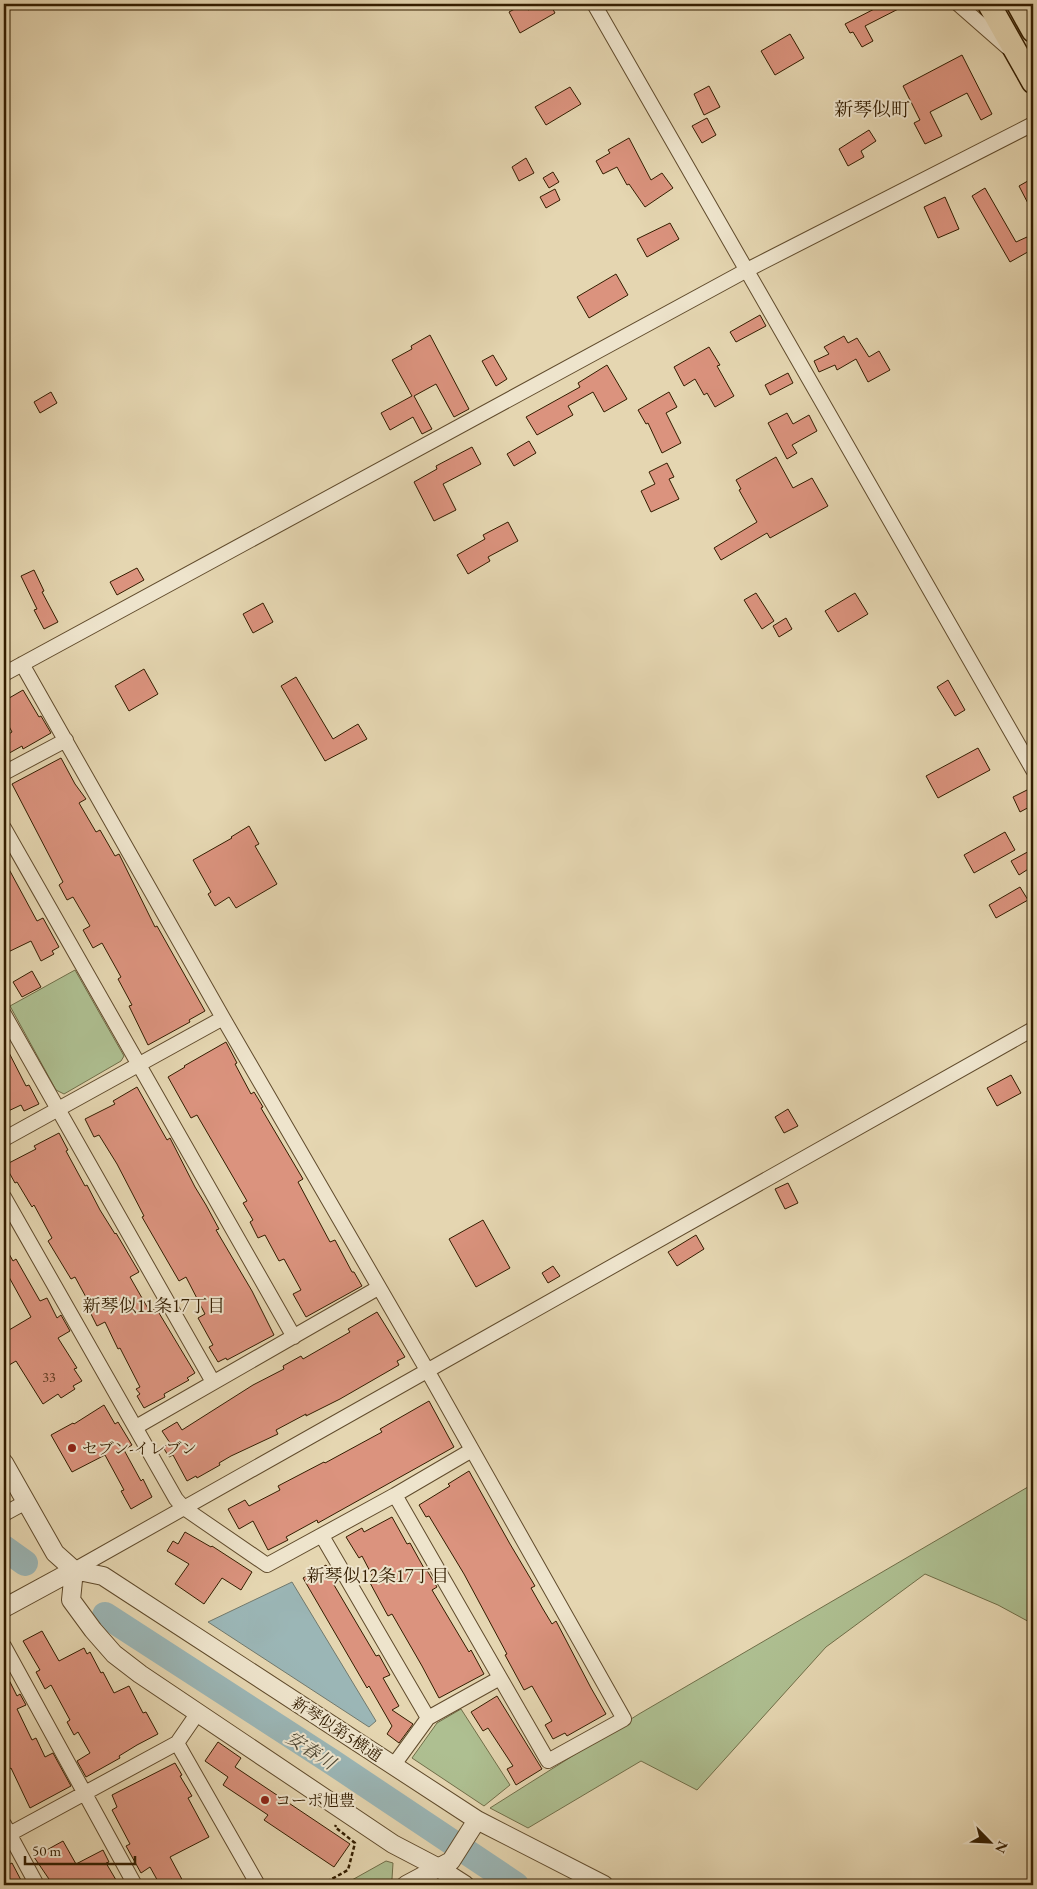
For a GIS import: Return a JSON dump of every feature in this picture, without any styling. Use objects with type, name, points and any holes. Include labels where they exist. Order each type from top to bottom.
[{"type":"main road","points":[[989,4],[1033,82]]},
{"type":"main road","points":[[1018,4],[1033,31]]},
{"type":"street","points":[[594,4],[1033,770]]},
{"type":"street","points":[[958,4],[1019,57]]},
{"type":"street","points":[[4,674],[747,270],[1033,124]]},
{"type":"street","points":[[22,664],[223,1018],[427,1370],[624,1719],[548,1761],[395,1494]]},
{"type":"street","points":[[4,774],[66,740]]},
{"type":"street","points":[[4,828],[294,1337]]},
{"type":"street","points":[[4,1014],[213,1382]]},
{"type":"street","points":[[4,1139],[223,1018]]},
{"type":"street","points":[[4,1608],[1033,1029]]},
{"type":"street","points":[[4,1197],[176,1500],[184,1508],[267,1565],[322,1536],[472,1450]]},
{"type":"street","points":[[136,1427],[378,1288]]},
{"type":"street","points":[[4,1463],[55,1552],[74,1570]]},
{"type":"street","points":[[4,1514],[26,1502]]},
{"type":"street","points":[[322,1536],[428,1718]]},
{"type":"street","points":[[74,1570],[71,1600],[114,1654],[197,1714],[393,1844],[444,1864],[465,1885]]},
{"type":"street","name":"新琴似第5横通","points":[[74,1570],[103,1576],[393,1766],[473,1827],[604,1885]]},
{"type":"street","points":[[4,1646],[135,1885]]},
{"type":"street","points":[[393,1766],[428,1718],[500,1678]]},
{"type":"street","points":[[36,1885],[6,1832],[85,1793],[177,1743],[197,1714]]},
{"type":"street","points":[[177,1743],[258,1885]]},
{"type":"street","points":[[406,1885],[444,1864],[473,1827]]},
{"type":"path","points":[[4,1576],[10,1587]]},
{"type":"path","points":[[321,1885],[348,1870],[355,1843],[335,1827],[338,1819]]},
{"type":"green space","points":[[75,970],[124,1056],[121,1061],[64,1094],[56,1090],[10,1006]]},
{"type":"green space","points":[[1033,1484],[1033,1624],[998,1605],[925,1574],[826,1647],[697,1790],[641,1761],[528,1828],[490,1808],[639,1714]]},
{"type":"green space","points":[[461,1709],[510,1785],[484,1806],[412,1758],[437,1723]]},
{"type":"green space","points":[[386,1861],[393,1863],[392,1879],[382,1885],[343,1885]]},
{"type":"water","points":[[292,1582],[376,1721],[369,1727],[208,1622]]},
{"type":"building","points":[[524,4],[528,10],[540,4],[550,4],[555,13],[520,33],[509,12]]},
{"type":"building","points":[[884,4],[908,4],[865,26],[873,41],[862,47],[853,32],[850,33],[845,24]]},
{"type":"building","points":[[790,34],[804,58],[775,75],[761,51]]},
{"type":"building","points":[[962,55],[992,114],[981,120],[967,93],[930,112],[942,136],[925,144],[914,123],[920,120],[903,86]]},
{"type":"building","points":[[709,86],[720,107],[704,115],[694,94]]},
{"type":"building","points":[[570,87],[581,104],[546,125],[535,107]]},
{"type":"building","points":[[707,118],[716,135],[702,143],[692,126]]},
{"type":"building","points":[[869,130],[876,141],[861,151],[864,157],[848,166],[839,149]]},
{"type":"building","points":[[629,138],[651,180],[662,173],[673,188],[645,207],[629,184],[627,185],[617,167],[603,174],[596,161],[610,153],[608,150]]},
{"type":"building","points":[[526,158],[534,173],[519,181],[512,167]]},
{"type":"building","points":[[553,172],[559,182],[549,188],[543,178]]},
{"type":"building","points":[[1033,178],[1033,213],[1019,186]]},
{"type":"building","points":[[985,188],[1016,242],[1027,237],[1033,249],[1010,262],[972,196]]},
{"type":"building","points":[[555,189],[560,200],[546,208],[540,197]]},
{"type":"building","points":[[945,197],[959,229],[938,238],[924,207]]},
{"type":"building","points":[[670,223],[679,239],[647,257],[637,239]]},
{"type":"building","points":[[616,274],[628,295],[589,318],[577,297]]},
{"type":"building","points":[[760,315],[766,326],[736,342],[730,332]]},
{"type":"building","points":[[430,335],[469,409],[454,417],[436,384],[414,396],[432,429],[422,434],[413,417],[390,430],[381,413],[412,396],[392,360],[412,349],[411,346]]},
{"type":"building","points":[[844,336],[848,343],[857,338],[869,357],[879,351],[890,370],[868,382],[856,359],[837,370],[835,365],[819,372],[814,361],[829,354],[824,347]]},
{"type":"building","points":[[709,347],[720,365],[717,366],[734,396],[715,407],[707,393],[704,395],[695,379],[684,386],[674,367]]},
{"type":"building","points":[[493,355],[507,379],[496,386],[482,361]]},
{"type":"building","points":[[607,365],[627,399],[604,412],[593,392],[568,406],[573,415],[537,435],[526,417],[580,387],[578,383]]},
{"type":"building","points":[[788,373],[793,383],[770,395],[765,385]]},
{"type":"building","points":[[51,392],[57,403],[40,413],[34,402]]},
{"type":"building","points":[[669,392],[677,407],[666,413],[681,443],[662,453],[648,423],[646,424],[638,410]]},
{"type":"building","points":[[787,413],[793,424],[809,415],[817,431],[792,445],[797,453],[787,459],[768,423]]},
{"type":"building","points":[[529,441],[536,453],[514,466],[507,454]]},
{"type":"building","points":[[472,447],[481,464],[443,484],[456,510],[434,521],[414,482],[437,469],[436,466]]},
{"type":"building","points":[[776,457],[793,488],[812,478],[828,506],[770,538],[767,533],[721,560],[714,548],[757,522],[739,490],[741,489],[736,480]]},
{"type":"building","points":[[667,463],[674,477],[669,479],[679,499],[651,512],[641,491],[655,484],[649,472]]},
{"type":"building","points":[[508,522],[518,541],[488,557],[490,561],[468,574],[457,555],[485,539],[483,535]]},
{"type":"building","points":[[137,568],[144,580],[117,595],[110,582]]},
{"type":"building","points":[[34,570],[44,591],[42,592],[58,622],[44,629],[34,610],[37,609],[21,576]]},
{"type":"building","points":[[756,593],[774,621],[762,629],[744,600]]},
{"type":"building","points":[[855,593],[868,614],[838,632],[825,611]]},
{"type":"building","points":[[263,603],[273,622],[253,633],[243,614]]},
{"type":"building","points":[[786,618],[792,629],[779,637],[773,626]]},
{"type":"building","points":[[144,669],[158,694],[129,711],[115,686]]},
{"type":"building","points":[[296,677],[333,739],[358,724],[367,739],[325,761],[281,686]]},
{"type":"building","points":[[948,680],[965,710],[955,716],[937,687]]},
{"type":"building","points":[[23,690],[51,733],[23,749],[22,746],[4,756],[4,737],[12,732],[4,717],[4,701]]},
{"type":"building","points":[[978,748],[990,770],[938,798],[926,776]]},
{"type":"building","points":[[61,758],[75,784],[86,799],[79,803],[96,832],[100,830],[115,856],[119,854],[155,927],[157,926],[205,1011],[189,1020],[190,1022],[148,1045],[129,1006],[132,1005],[118,979],[121,977],[102,943],[93,948],[83,930],[90,926],[73,897],[67,900],[59,885],[63,882],[12,784]]},
{"type":"building","points":[[1027,790],[1033,805],[1020,812],[1013,797]]},
{"type":"building","points":[[249,826],[259,844],[255,846],[277,884],[236,908],[229,897],[215,906],[208,894],[211,892],[193,860]]},
{"type":"building","points":[[1005,832],[1015,850],[974,873],[964,855]]},
{"type":"building","points":[[1033,849],[1033,866],[1019,875],[1011,861]]},
{"type":"building","points":[[4,860],[37,921],[43,918],[59,947],[52,951],[54,954],[41,961],[31,941],[4,954]]},
{"type":"building","points":[[1020,887],[1028,900],[996,918],[989,905]]},
{"type":"building","points":[[32,971],[41,987],[22,997],[13,982]]},
{"type":"building","points":[[226,1042],[251,1094],[254,1092],[263,1107],[261,1108],[303,1179],[298,1182],[330,1242],[335,1240],[352,1272],[354,1272],[362,1286],[306,1317],[293,1294],[301,1290],[284,1259],[279,1261],[265,1235],[258,1238],[250,1222],[253,1220],[243,1203],[247,1201],[197,1115],[191,1118],[168,1077]]},
{"type":"building","points":[[4,1043],[26,1086],[29,1085],[39,1104],[24,1111],[21,1105],[4,1113]]},
{"type":"building","points":[[1011,1075],[1021,1093],[997,1106],[987,1088]]},
{"type":"building","points":[[137,1087],[167,1140],[170,1138],[219,1229],[216,1230],[252,1291],[274,1335],[227,1360],[226,1358],[218,1362],[209,1347],[213,1345],[198,1318],[205,1314],[186,1277],[179,1281],[142,1217],[144,1216],[117,1164],[99,1135],[94,1137],[85,1119],[115,1104],[113,1101]]},
{"type":"building","points":[[788,1109],[798,1126],[784,1133],[775,1117]]},
{"type":"building","points":[[59,1133],[68,1150],[66,1151],[85,1186],[87,1185],[100,1210],[139,1272],[130,1277],[150,1312],[156,1308],[195,1373],[187,1378],[189,1380],[164,1394],[165,1397],[144,1408],[137,1396],[140,1394],[136,1389],[140,1387],[120,1348],[118,1349],[105,1322],[97,1326],[90,1312],[93,1310],[75,1277],[71,1279],[48,1241],[52,1238],[34,1205],[32,1207],[5,1165],[36,1149],[34,1146]]},
{"type":"building","points":[[788,1183],[798,1203],[785,1209],[775,1189]]},
{"type":"building","points":[[483,1220],[510,1268],[476,1287],[449,1239]]},
{"type":"building","points":[[696,1235],[704,1249],[677,1266],[668,1252]]},
{"type":"building","points":[[4,1245],[13,1261],[16,1259],[40,1301],[47,1298],[57,1318],[61,1315],[70,1331],[58,1338],[77,1368],[74,1369],[82,1381],[73,1386],[75,1389],[61,1398],[58,1394],[43,1404],[16,1361],[4,1368],[4,1333],[31,1317],[4,1268]]},
{"type":"building","points":[[553,1266],[560,1276],[548,1283],[542,1273]]},
{"type":"building","points":[[377,1312],[405,1357],[397,1361],[399,1365],[340,1399],[276,1430],[278,1434],[231,1456],[219,1463],[220,1465],[197,1478],[196,1476],[187,1481],[173,1455],[169,1457],[163,1447],[170,1443],[162,1431],[177,1422],[182,1430],[253,1385],[284,1369],[283,1366],[301,1356],[303,1359],[350,1332],[348,1329]]},
{"type":"building","points":[[429,1401],[454,1447],[318,1523],[317,1520],[286,1537],[288,1540],[268,1550],[253,1521],[239,1529],[228,1509],[245,1500],[249,1506],[280,1490],[278,1486],[382,1432],[380,1429]]},
{"type":"building","points":[[104,1405],[115,1424],[118,1422],[132,1445],[124,1450],[152,1497],[131,1509],[121,1491],[124,1490],[105,1455],[72,1472],[51,1435],[74,1424]]},
{"type":"building","points":[[469,1471],[535,1586],[531,1588],[552,1624],[556,1621],[606,1714],[567,1736],[565,1733],[553,1739],[545,1725],[552,1721],[532,1686],[524,1690],[464,1574],[429,1516],[426,1517],[419,1505],[450,1486],[448,1484]]},
{"type":"building","points":[[392,1517],[407,1544],[410,1543],[437,1587],[432,1590],[469,1652],[471,1650],[484,1674],[439,1698],[392,1614],[388,1616],[382,1605],[369,1581],[374,1579],[362,1556],[359,1558],[346,1537],[362,1528],[364,1532]]},
{"type":"building","points":[[185,1532],[212,1546],[252,1572],[241,1590],[222,1578],[204,1604],[175,1584],[189,1564],[167,1551],[173,1541],[178,1544]]},
{"type":"building","points":[[326,1565],[337,1584],[334,1585],[376,1656],[379,1655],[390,1675],[383,1678],[399,1706],[392,1710],[413,1724],[399,1743],[387,1734],[392,1726],[369,1686],[367,1688],[303,1578]]},
{"type":"building","points":[[42,1631],[59,1661],[84,1648],[87,1654],[90,1652],[114,1693],[129,1686],[143,1713],[146,1712],[158,1734],[86,1777],[77,1761],[90,1753],[78,1732],[74,1735],[67,1722],[70,1720],[51,1685],[45,1689],[36,1672],[40,1670],[23,1641]]},
{"type":"building","points":[[4,1670],[17,1696],[20,1694],[26,1705],[17,1709],[32,1740],[36,1738],[45,1757],[53,1753],[71,1786],[30,1808],[11,1768],[4,1772]]},
{"type":"building","points":[[497,1696],[542,1769],[516,1785],[507,1769],[513,1766],[488,1728],[483,1731],[471,1712]]},
{"type":"building","name":"コーポ旭豊","points":[[218,1742],[241,1758],[235,1767],[350,1844],[334,1867],[264,1820],[268,1815],[223,1785],[228,1777],[205,1761]]},
{"type":"building","points":[[175,1763],[182,1775],[180,1776],[192,1796],[188,1798],[209,1837],[170,1857],[185,1885],[160,1885],[150,1867],[141,1873],[126,1846],[130,1844],[112,1810],[117,1807],[112,1795]]},
{"type":"building","points":[[63,1841],[76,1864],[103,1850],[109,1862],[106,1863],[119,1885],[53,1885],[34,1857]]},
{"type":"building","points":[[12,1863],[22,1882],[15,1885],[4,1885],[4,1867]]},
{"type":"waterway","name":"安春川","points":[[4,1548],[25,1563]]},
{"type":"waterway","name":"安春川","points":[[105,1615],[332,1762],[516,1885]]},
{"type":"place","name":"セブン-イレブン","points":[[72,1448]]},
{"type":"place","name":"コーポ旭豊","points":[[265,1800]]},
{"type":"district","name":"新琴似町","points":[[872,109]]},
{"type":"district","name":"新琴似11条17丁目","points":[[154,1305]]},
{"type":"district","name":"新琴似12条17丁目","points":[[378,1575]]}]
